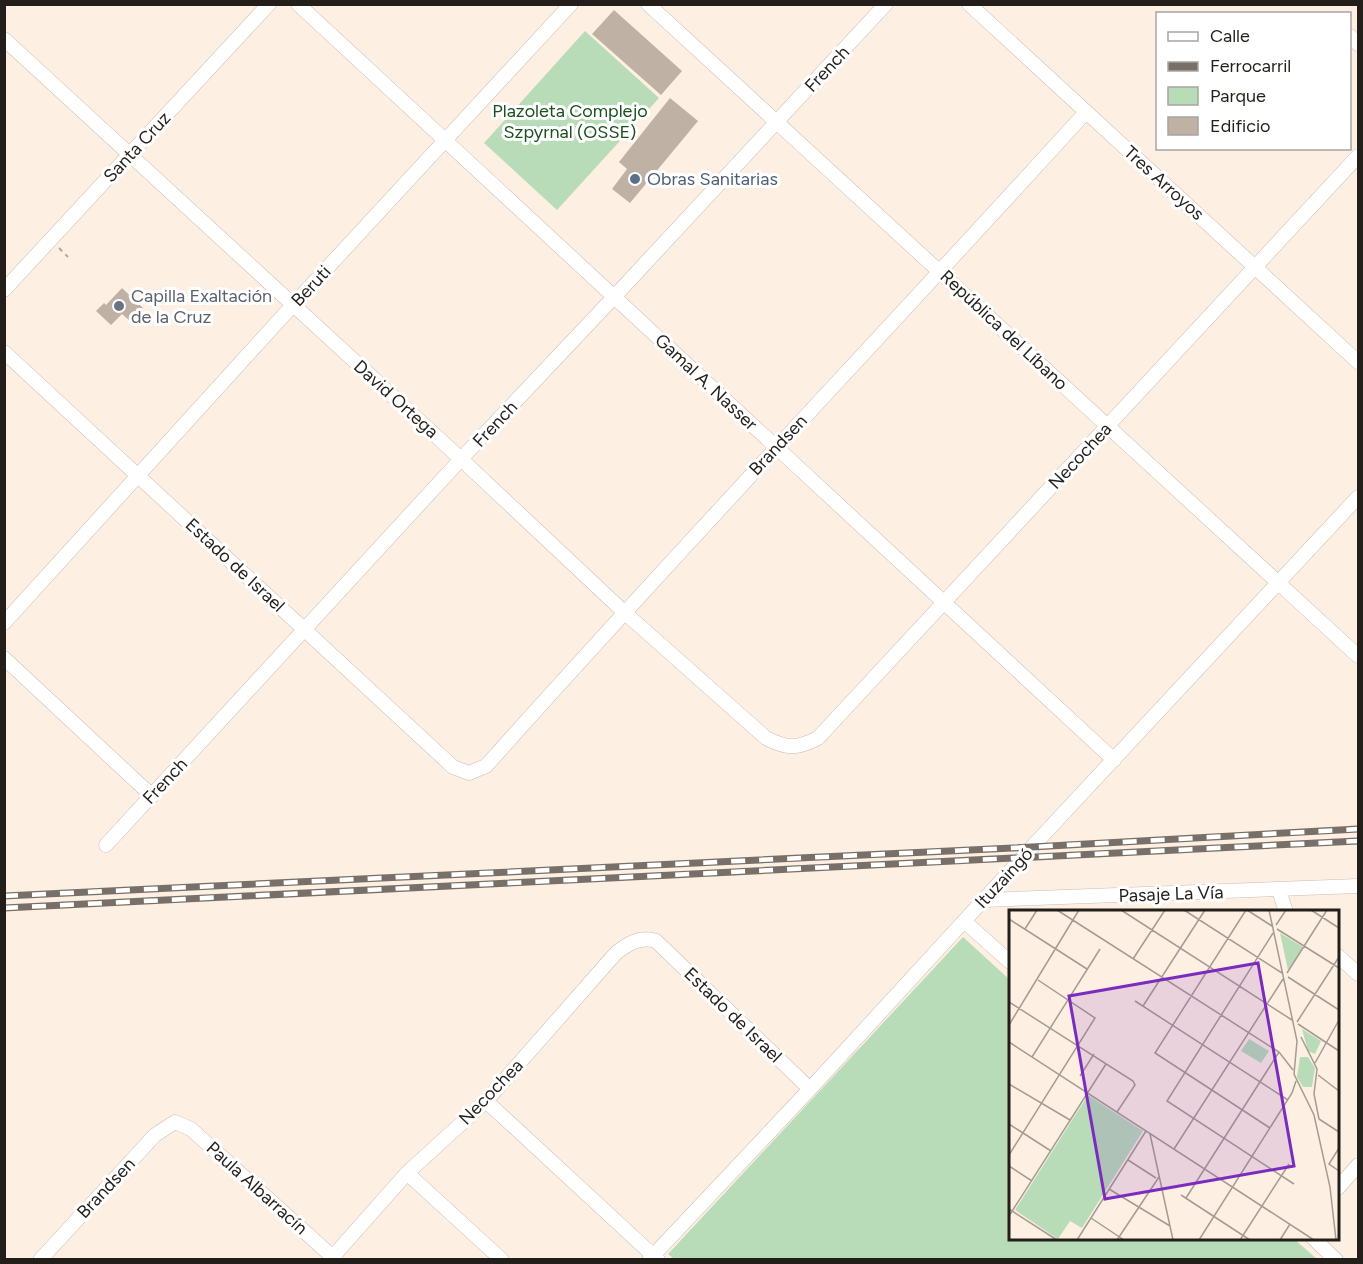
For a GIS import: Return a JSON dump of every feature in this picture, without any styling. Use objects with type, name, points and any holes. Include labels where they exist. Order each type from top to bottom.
[{"type":"street","name":"Santa Cruz","points":[[4,290],[269,4]]},
{"type":"street","name":"Gamal A. Nasser","points":[[298,4],[1114,760]]},
{"type":"street","name":"Beruti","points":[[4,623],[571,4]]},
{"type":"street","name":"República del Líbano","points":[[648,4],[1359,656]]},
{"type":"street","name":"French","points":[[106,845],[461,459],[886,4]]},
{"type":"street","name":"Tres Arroyos","points":[[969,4],[1359,362]]},
{"type":"street","name":"David Ortega","points":[[4,39],[624,612],[766,738],[780,745],[794,747]]},
{"type":"street","name":"Brandsen","points":[[469,773],[486,765],[624,612],[1086,112]]},
{"type":"street","name":"Necochea","points":[[794,747],[818,738],[1359,156]]},
{"type":"street","name":"Estado de Israel","points":[[4,352],[453,767],[469,773]]},
{"type":"street","name":"Ituzaingó","points":[[654,1258],[1359,497]]},
{"type":"street","points":[[4,658],[152,795]]},
{"type":"street","name":"Pasaje La Vía","points":[[984,900],[1359,886]]},
{"type":"street","points":[[1279,890],[1284,910]]},
{"type":"street","points":[[964,921],[1009,960]]},
{"type":"street","name":"Necochea","points":[[333,1258],[407,1173],[486,1101],[616,952],[637,940],[656,941]]},
{"type":"street","name":"Estado de Israel","points":[[656,941],[810,1089]]},
{"type":"street","points":[[1339,957],[1359,974]]},
{"type":"street","points":[[486,1101],[654,1258]]},
{"type":"street","name":"Brandsen","points":[[40,1260],[155,1136],[175,1122]]},
{"type":"street","name":"Paula Albarracín","points":[[175,1122],[191,1129],[333,1258]]},
{"type":"street","points":[[1339,1187],[1359,1165]]},
{"type":"street","points":[[407,1173],[502,1260]]},
{"type":"street","points":[[1314,1240],[1336,1260]]},
{"type":"green space","name":"Plazoleta Complejo Szpyrnal (OSSE)","points":[[585,31],[659,98],[557,210],[484,143]]},
{"type":"green space","points":[[963,937],[1009,979],[1009,1240],[1295,1240],[1317,1259],[674,1259],[668,1254]]},
{"type":"building","points":[[614,10],[682,71],[661,95],[592,34]]},
{"type":"building","points":[[670,98],[698,121],[630,203],[612,189],[627,169],[619,162]]},
{"type":"building","points":[[122,288],[143,308],[130,321],[122,314],[111,325],[96,311],[104,303],[106,305]]},
{"type":"railway","points":[[4,896],[1032,847],[1358,829]]},
{"type":"railway","points":[[4,908],[1358,841]]},
{"type":"place","name":"Obras Sanitarias","points":[[635,179]]},
{"type":"place","name":"Capilla Exaltación de la Cruz","points":[[119,306]]}]
